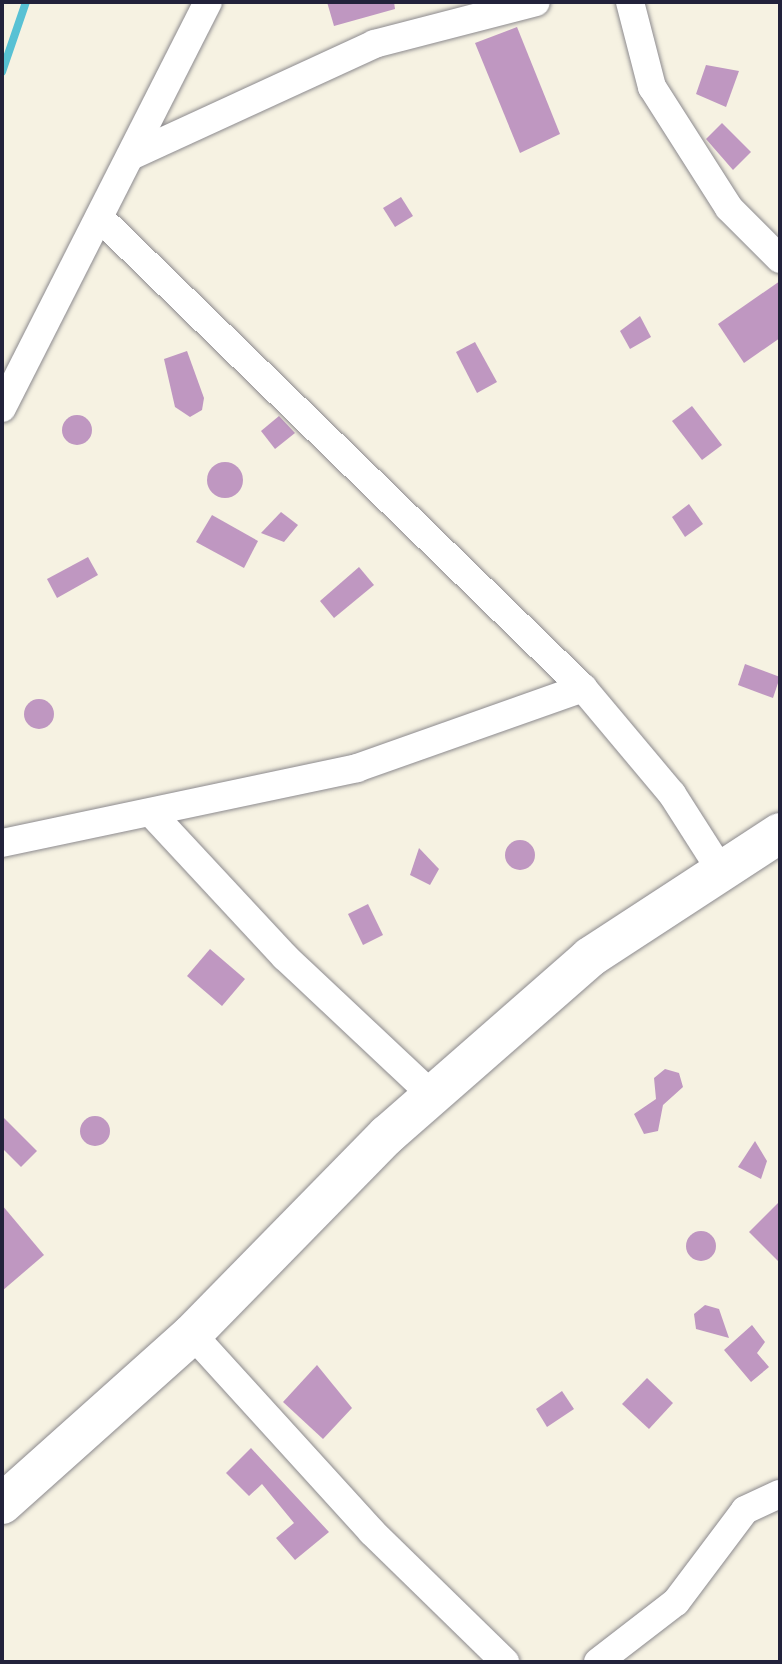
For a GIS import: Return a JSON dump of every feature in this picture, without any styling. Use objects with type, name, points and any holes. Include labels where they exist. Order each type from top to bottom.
[{"type":"street","points":[[2,408],[101,219],[208,2]]},
{"type":"street","points":[[131,156],[374,44],[536,2]]},
{"type":"street","points":[[630,2],[652,87],[729,208],[780,259]]},
{"type":"street","points":[[101,219],[583,688],[672,794],[721,871]]},
{"type":"street","points":[[2,843],[154,816],[357,768],[583,688]]},
{"type":"street","points":[[154,816],[285,957],[432,1095]]},
{"type":"street","points":[[2,1504],[192,1334],[432,1095],[590,957],[780,833]]},
{"type":"street","points":[[192,1334],[372,1532],[505,1662]]},
{"type":"street","points":[[598,1662],[676,1602],[745,1510],[780,1494]]},
{"type":"building","points":[[327,2],[394,2],[395,9],[334,26]]},
{"type":"building","points":[[517,27],[560,134],[520,153],[475,43]]},
{"type":"building","points":[[706,65],[739,71],[726,107],[696,94]]},
{"type":"building","points":[[722,123],[751,152],[733,170],[706,139]]},
{"type":"building","points":[[401,197],[413,216],[395,227],[383,208]]},
{"type":"building","points":[[780,281],[780,338],[744,363],[718,324]]},
{"type":"building","points":[[640,316],[651,337],[630,349],[620,331]]},
{"type":"building","points":[[475,342],[497,382],[477,393],[456,352]]},
{"type":"building","points":[[187,351],[204,398],[202,410],[190,417],[175,407],[164,359]]},
{"type":"building","points":[[692,406],[722,445],[702,460],[672,421]]},
{"type":"building","points":[[77,415],[88,419],[92,430],[88,441],[77,445],[66,441],[62,430],[66,419]]},
{"type":"building","points":[[279,416],[295,433],[275,449],[261,431]]},
{"type":"building","points":[[225,462],[237,468],[243,480],[237,492],[225,498],[213,492],[207,480],[213,468]]},
{"type":"building","points":[[689,504],[703,524],[685,537],[672,517]]},
{"type":"building","points":[[281,512],[298,525],[284,542],[261,533]]},
{"type":"building","points":[[212,515],[258,541],[244,568],[196,542]]},
{"type":"building","points":[[88,557],[98,575],[57,598],[47,579]]},
{"type":"building","points":[[359,567],[374,585],[334,618],[320,601]]},
{"type":"building","points":[[745,664],[780,677],[773,698],[738,685]]},
{"type":"building","points":[[39,699],[50,703],[54,714],[50,725],[39,729],[28,725],[24,714],[28,703]]},
{"type":"building","points":[[520,840],[531,844],[535,855],[531,866],[520,870],[509,866],[505,855],[509,844]]},
{"type":"building","points":[[419,848],[439,869],[430,885],[410,875]]},
{"type":"building","points":[[368,904],[383,935],[363,945],[348,914]]},
{"type":"building","points":[[210,949],[245,979],[222,1006],[187,976]]},
{"type":"building","points":[[665,1069],[679,1073],[683,1087],[663,1105],[658,1131],[644,1134],[634,1114],[656,1099],[654,1078]]},
{"type":"building","points":[[2,1116],[37,1151],[21,1167],[2,1148]]},
{"type":"building","points":[[95,1116],[106,1120],[110,1131],[106,1142],[95,1146],[84,1142],[80,1131],[84,1120]]},
{"type":"building","points":[[755,1141],[767,1161],[761,1179],[738,1167]]},
{"type":"building","points":[[780,1201],[780,1263],[749,1232]]},
{"type":"building","points":[[2,1205],[44,1255],[2,1291]]},
{"type":"building","points":[[701,1231],[712,1235],[716,1246],[712,1257],[701,1261],[690,1257],[686,1246],[690,1235]]},
{"type":"building","points":[[705,1305],[719,1309],[729,1338],[696,1329],[694,1314]]},
{"type":"building","points":[[752,1325],[765,1342],[757,1353],[769,1367],[751,1382],[724,1350]]},
{"type":"building","points":[[317,1365],[352,1408],[323,1439],[283,1402]]},
{"type":"building","points":[[647,1378],[673,1403],[649,1429],[622,1404]]},
{"type":"building","points":[[562,1391],[574,1409],[547,1427],[536,1409]]},
{"type":"building","points":[[251,1448],[329,1532],[295,1560],[276,1538],[294,1523],[262,1484],[249,1496],[226,1473]]},
{"type":"waterway","points":[[2,72],[26,2]]}]
